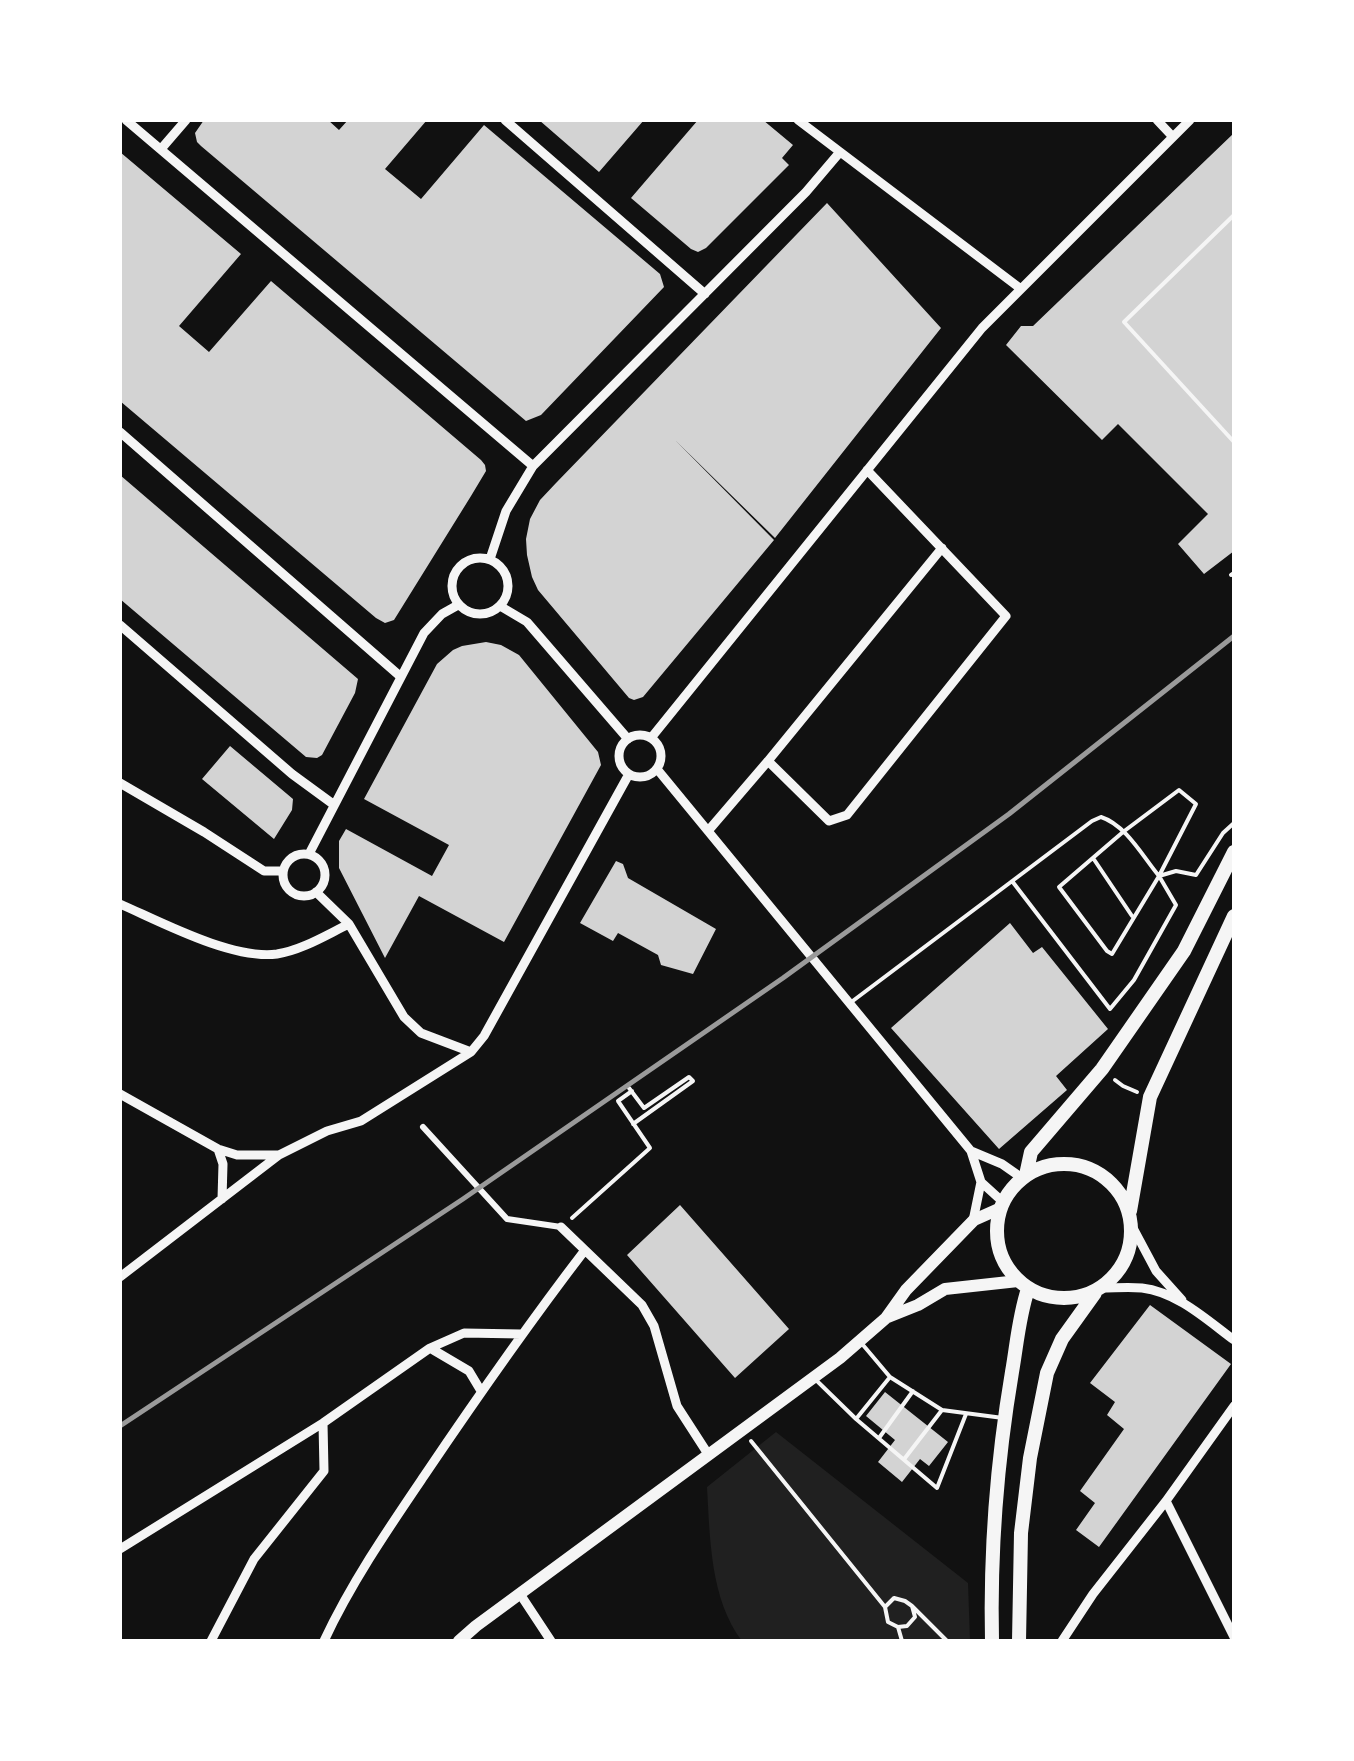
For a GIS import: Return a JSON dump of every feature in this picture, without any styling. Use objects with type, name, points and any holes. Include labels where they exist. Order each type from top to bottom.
[{"type":"main road","points":[[1024,1177],[1031,1152],[1102,1069],[1184,951],[1234,852]]},
{"type":"main road","points":[[1020,1641],[1021,1533],[1030,1458],[1047,1374],[1062,1339],[1125,1261],[1131,1244],[1131,1219],[1150,1097],[1234,916]]},
{"type":"main road","points":[[1099,1289],[1081,1297],[1062,1299],[1023,1285],[1006,1266],[998,1247],[996,1227],[1002,1205],[1024,1177],[1045,1166],[1066,1164],[1087,1167],[1106,1178],[1120,1193],[1131,1219]]},
{"type":"main road","points":[[459,1641],[814,1378],[886,1318],[906,1290],[972,1221],[1002,1205]]},
{"type":"main road","points":[[886,1318],[945,1289],[1023,1285]]},
{"type":"main road","points":[[992,1641],[993,1531],[1023,1285]]},
{"type":"street","points":[[126,120],[534,466]]},
{"type":"street","points":[[161,149],[186,120]]},
{"type":"street","points":[[505,120],[705,294]]},
{"type":"street","points":[[798,120],[1021,289]]},
{"type":"street","points":[[1157,120],[1172,138]]},
{"type":"street","points":[[651,738],[982,328],[1190,120]]},
{"type":"street","points":[[490,560],[506,511],[534,466],[806,192],[840,152]]},
{"type":"street","points":[[120,432],[401,677]]},
{"type":"street","points":[[768,761],[829,820],[847,815],[1006,616],[867,470]]},
{"type":"street","points":[[708,831],[942,548]]},
{"type":"street","points":[[470,560],[490,560],[504,571],[508,580],[500,606],[493,612],[466,611],[458,605],[452,588],[456,571],[470,560]]},
{"type":"street","points":[[309,854],[424,633],[442,614],[458,605]]},
{"type":"street","points":[[500,606],[527,622],[628,739]]},
{"type":"street","points":[[120,625],[292,774],[334,804]]},
{"type":"street","points":[[640,735],[651,738],[660,749],[657,769],[647,776],[624,770],[619,757],[623,744],[640,735]]},
{"type":"street","points":[[657,769],[971,1150],[981,1182],[1002,1205]]},
{"type":"street","points":[[120,1277],[279,1155],[327,1131],[361,1122],[471,1052],[630,774]]},
{"type":"street","points":[[120,783],[264,872],[283,872]]},
{"type":"street","points":[[309,854],[321,862],[324,882],[309,895],[296,894],[286,885],[283,872],[290,860],[309,854]]},
{"type":"street","points":[[316,892],[349,924],[404,1017],[420,1033],[471,1052]]},
{"type":"street","points":[[120,904],[234,951],[275,954],[306,946],[349,924]]},
{"type":"street","points":[[120,1094],[218,1149],[254,1156],[279,1155]]},
{"type":"street","points":[[424,1128],[507,1219],[562,1227],[642,1305],[654,1326],[677,1406],[708,1454]]},
{"type":"street","points":[[218,1149],[223,1164],[222,1199]]},
{"type":"street","points":[[971,1150],[1024,1177]]},
{"type":"street","points":[[972,1221],[981,1182]]},
{"type":"street","points":[[1131,1219],[1156,1270],[1188,1306],[1234,1340]]},
{"type":"street","points":[[324,1641],[402,1510],[481,1391],[585,1250]]},
{"type":"street","points":[[1099,1289],[1146,1288],[1188,1306]]},
{"type":"street","points":[[120,1549],[323,1423],[430,1348],[464,1333],[521,1334]]},
{"type":"street","points":[[430,1348],[470,1371],[481,1391]]},
{"type":"street","points":[[1062,1641],[1234,1406]]},
{"type":"street","points":[[211,1641],[254,1559],[324,1471],[323,1423]]},
{"type":"street","points":[[1166,1501],[1234,1638]]},
{"type":"street","points":[[520,1594],[550,1641]]},
{"type":"lane","points":[[1179,790],[1196,804],[1112,954],[1059,887],[1123,832],[1179,790]]},
{"type":"lane","points":[[850,1003],[1092,821],[1102,817],[1112,820],[1123,832],[1176,905],[1134,980],[1110,1009],[1012,882]]},
{"type":"lane","points":[[1158,876],[1176,870],[1196,875],[1212,848],[1234,823]]},
{"type":"lane","points":[[1092,858],[1134,918]]},
{"type":"lane","points":[[860,1341],[890,1377],[942,1410],[1004,1418]]},
{"type":"lane","points":[[856,1419],[890,1377]]},
{"type":"lane","points":[[814,1378],[937,1488],[966,1414]]},
{"type":"lane","points":[[879,1438],[913,1392]]},
{"type":"lane","points":[[904,1460],[942,1410]]},
{"type":"path","points":[[1234,215],[1124,322],[1234,442]]},
{"type":"path","points":[[1102,1069],[1124,1086],[1150,1097]]},
{"type":"path","points":[[562,1227],[650,1148],[633,1124],[618,1101],[631,1089],[644,1108],[689,1077],[694,1081],[633,1124]]},
{"type":"path","points":[[741,1430],[885,1607],[888,1622],[908,1626],[915,1617],[912,1606]]},
{"type":"path","points":[[885,1607],[894,1598],[905,1600],[947,1641]]},
{"type":"path","points":[[898,1627],[902,1641]]},
{"type":"shaded area","points":[[776,1432],[968,1583],[970,1641],[742,1641],[723,1606],[718,1587],[707,1487]]},
{"type":"building","points":[[204,120],[328,120],[339,130],[348,120],[427,120],[385,169],[421,199],[484,125],[660,274],[664,287],[541,415],[526,421],[201,146],[195,133]]},
{"type":"building","points":[[539,120],[644,120],[599,172]]},
{"type":"building","points":[[698,120],[763,120],[793,145],[782,158],[789,165],[698,252],[631,198]]},
{"type":"building","points":[[1234,133],[1234,551],[1204,574],[1178,544],[1208,514],[1118,424],[1102,440],[1006,345],[1021,326],[1033,326]]},
{"type":"building","points":[[120,152],[241,254],[179,326],[209,352],[271,281],[485,465],[486,471],[394,620],[385,623],[376,618],[120,401]]},
{"type":"building","points":[[827,203],[941,328],[775,538],[675,440],[774,540],[643,697],[634,700],[538,590],[527,555],[530,519],[540,500]]},
{"type":"building","points":[[120,475],[358,679],[355,693],[322,755],[306,757],[120,599]]},
{"type":"building","points":[[486,642],[519,655],[598,752],[601,765],[504,942],[419,896],[385,958],[339,868],[339,841],[346,829],[432,876],[449,845],[364,799],[437,664],[453,650]]},
{"type":"building","points":[[230,746],[293,799],[292,810],[274,839],[202,779]]},
{"type":"building","points":[[616,861],[623,864],[628,878],[716,929],[693,974],[661,965],[658,955],[618,933],[613,941],[580,923]]},
{"type":"building","points":[[1010,923],[1033,953],[1042,947],[1108,1029],[1056,1076],[1067,1090],[999,1149],[891,1028]]},
{"type":"building","points":[[680,1205],[789,1329],[735,1378],[627,1255]]},
{"type":"building","points":[[1150,1305],[1231,1364],[1099,1547],[1076,1530],[1095,1503],[1080,1491],[1124,1429],[1107,1415],[1115,1402],[1090,1383]]},
{"type":"building","points":[[885,1392],[948,1442],[929,1466],[920,1459],[902,1482],[878,1462],[895,1440],[866,1416]]},
{"type":"railway","points":[[120,1426],[463,1199],[783,978],[1009,814],[1234,636]]}]
